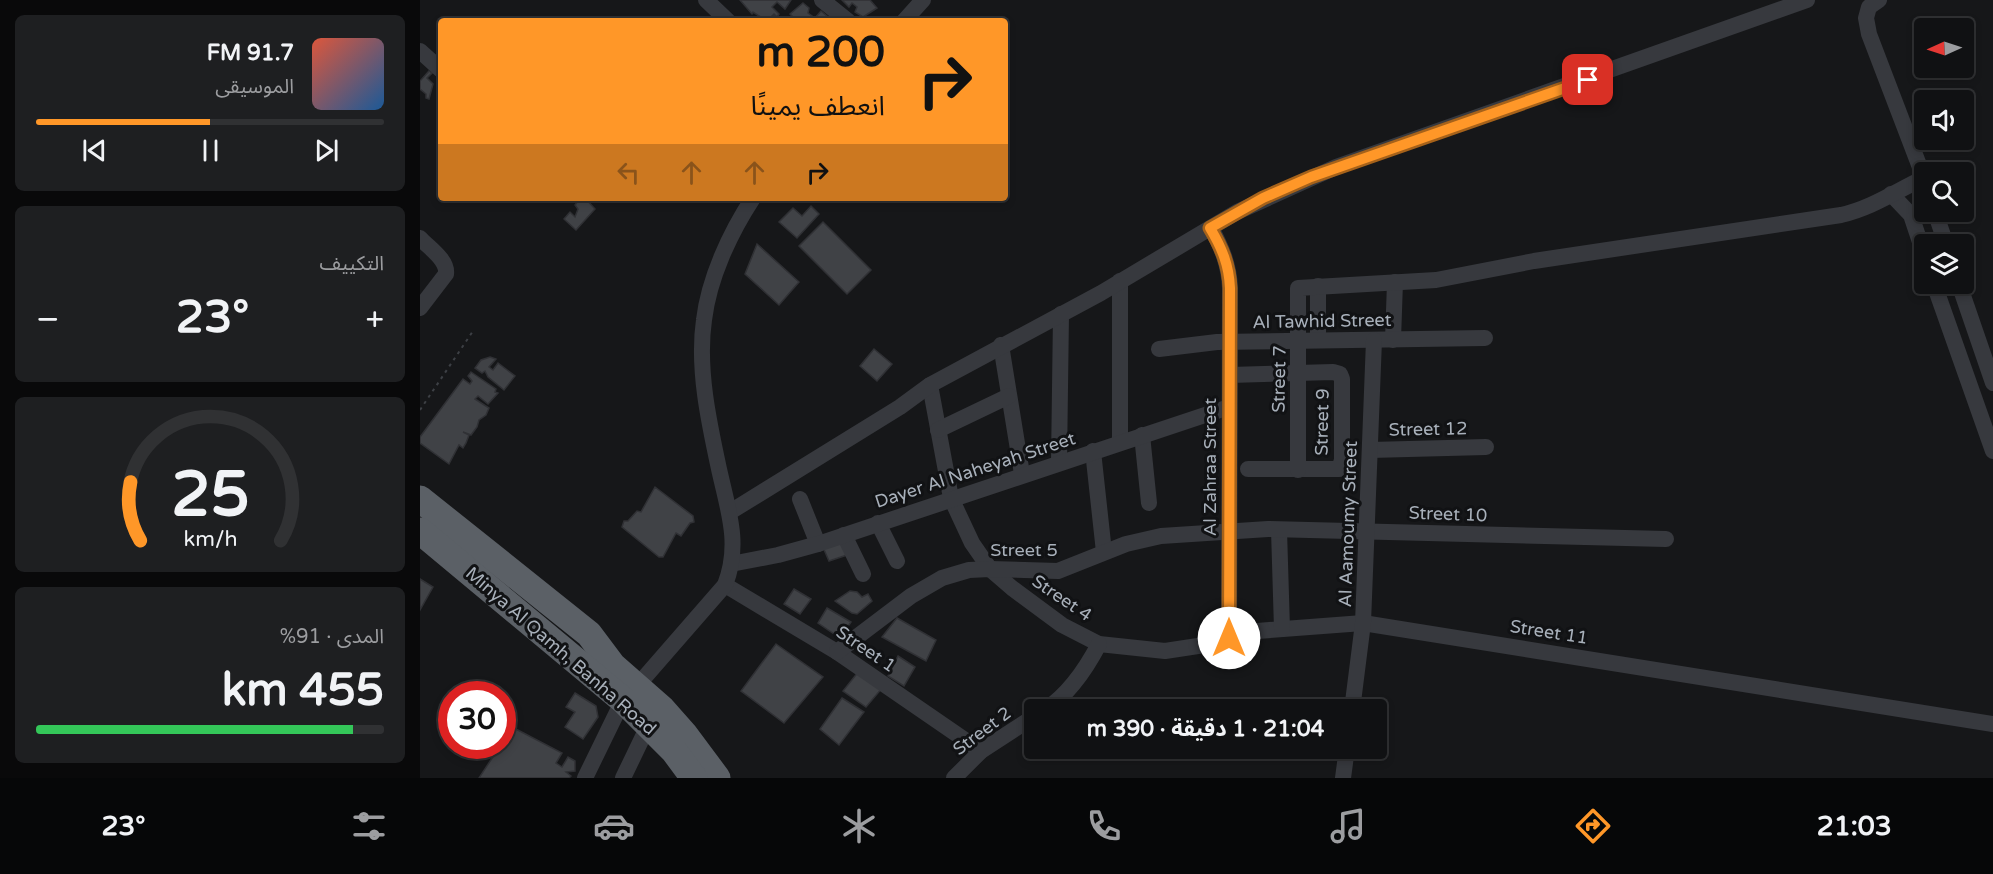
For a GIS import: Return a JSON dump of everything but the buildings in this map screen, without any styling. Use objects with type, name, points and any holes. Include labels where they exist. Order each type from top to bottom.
[{"type":"highway","name":"Minya Al Qamh, Banha Road","points":[[420,499],[589,634],[613,666],[649,724],[694,778]]},
{"type":"highway","points":[[420,514],[613,666]]},
{"type":"highway","points":[[420,522],[480,571],[501,597]]},
{"type":"highway","name":"Minya Al Qamh, Banha Road","points":[[420,531],[501,597],[685,735],[717,778]]},
{"type":"street","points":[[706,0],[725,18]]},
{"type":"street","points":[[822,0],[844,18]]},
{"type":"street","points":[[906,18],[923,0]]},
{"type":"street","points":[[730,512],[893,411],[930,385],[1120,281],[1263,198],[1311,177],[1807,0]]},
{"type":"street","points":[[1879,0],[1869,7],[1866,18],[1869,34],[1916,162]]},
{"type":"street","points":[[420,51],[438,67]]},
{"type":"street","points":[[1318,340],[1318,286],[1436,280],[1534,261],[1841,215],[1877,203],[1914,183]]},
{"type":"street","points":[[1894,192],[1911,215],[1917,234]]},
{"type":"street","points":[[585,778],[630,693],[725,585],[735,538],[709,415],[703,363],[704,320],[726,249],[751,201]]},
{"type":"street","name":"Al Zahraa Street","points":[[1210,228],[1222,248],[1229,269],[1229,638]]},
{"type":"street","points":[[420,238],[443,262],[446,274],[420,308]]},
{"type":"street","points":[[1120,281],[1120,442]]},
{"type":"street","points":[[1393,340],[1395,282]]},
{"type":"street","name":"Street 7","points":[[1298,470],[1298,288],[1318,286]]},
{"type":"street","points":[[1938,294],[1993,451]]},
{"type":"street","points":[[1962,294],[1993,383]]},
{"type":"street","points":[[1059,462],[1061,314]]},
{"type":"street","name":"Al Tawhid Street","points":[[1159,349],[1230,342],[1485,338]]},
{"type":"street","name":"Al Aamoumy Street","points":[[1353,699],[1363,623],[1374,340]]},
{"type":"street","points":[[1001,345],[1022,474]]},
{"type":"street","points":[[1230,375],[1299,372]]},
{"type":"street","name":"Street 9","points":[[1298,470],[1338,469],[1342,460],[1343,383],[1340,374],[1333,372],[1299,372]]},
{"type":"street","name":"Street 4","points":[[930,385],[951,498],[972,543],[990,569],[1062,625],[1099,644]]},
{"type":"street","points":[[938,430],[1009,396]]},
{"type":"street","name":"Dayer Al Naheyah Street","points":[[731,564],[818,544],[1022,474],[1229,407]]},
{"type":"street","points":[[1142,435],[1149,503]]},
{"type":"street","name":"Street 12","points":[[1370,450],[1486,447]]},
{"type":"street","points":[[1093,451],[1104,552]]},
{"type":"street","points":[[1248,469],[1298,470]]},
{"type":"street","points":[[800,499],[818,544]]},
{"type":"street","points":[[878,523],[897,561]]},
{"type":"street","points":[[1279,530],[1282,629]]},
{"type":"street","name":"Street 10","points":[[1230,531],[1367,531],[1666,540]]},
{"type":"street","name":"Street 5","points":[[837,652],[911,597],[942,578],[969,570],[1058,571],[1143,539],[1230,531]]},
{"type":"street","points":[[844,535],[862,574]]},
{"type":"street","name":"Street 1","points":[[725,585],[837,652],[981,751]]},
{"type":"street","name":"Street 11","points":[[1099,644],[1165,651],[1282,629],[1363,623],[1993,724]]},
{"type":"street","points":[[1059,699],[1078,677],[1099,644]]},
{"type":"street","name":"Street 2","points":[[954,778],[981,751],[1024,723]]},
{"type":"street","points":[[623,778],[649,724]]},
{"type":"street","points":[[1343,778],[1346,759]]},
{"type":"path","points":[[420,410],[473,331]]},
{"type":"route","points":[[1229,638],[1230,288],[1229,269],[1222,248],[1210,228],[1263,198],[1336,167],[1588,80]]}]
